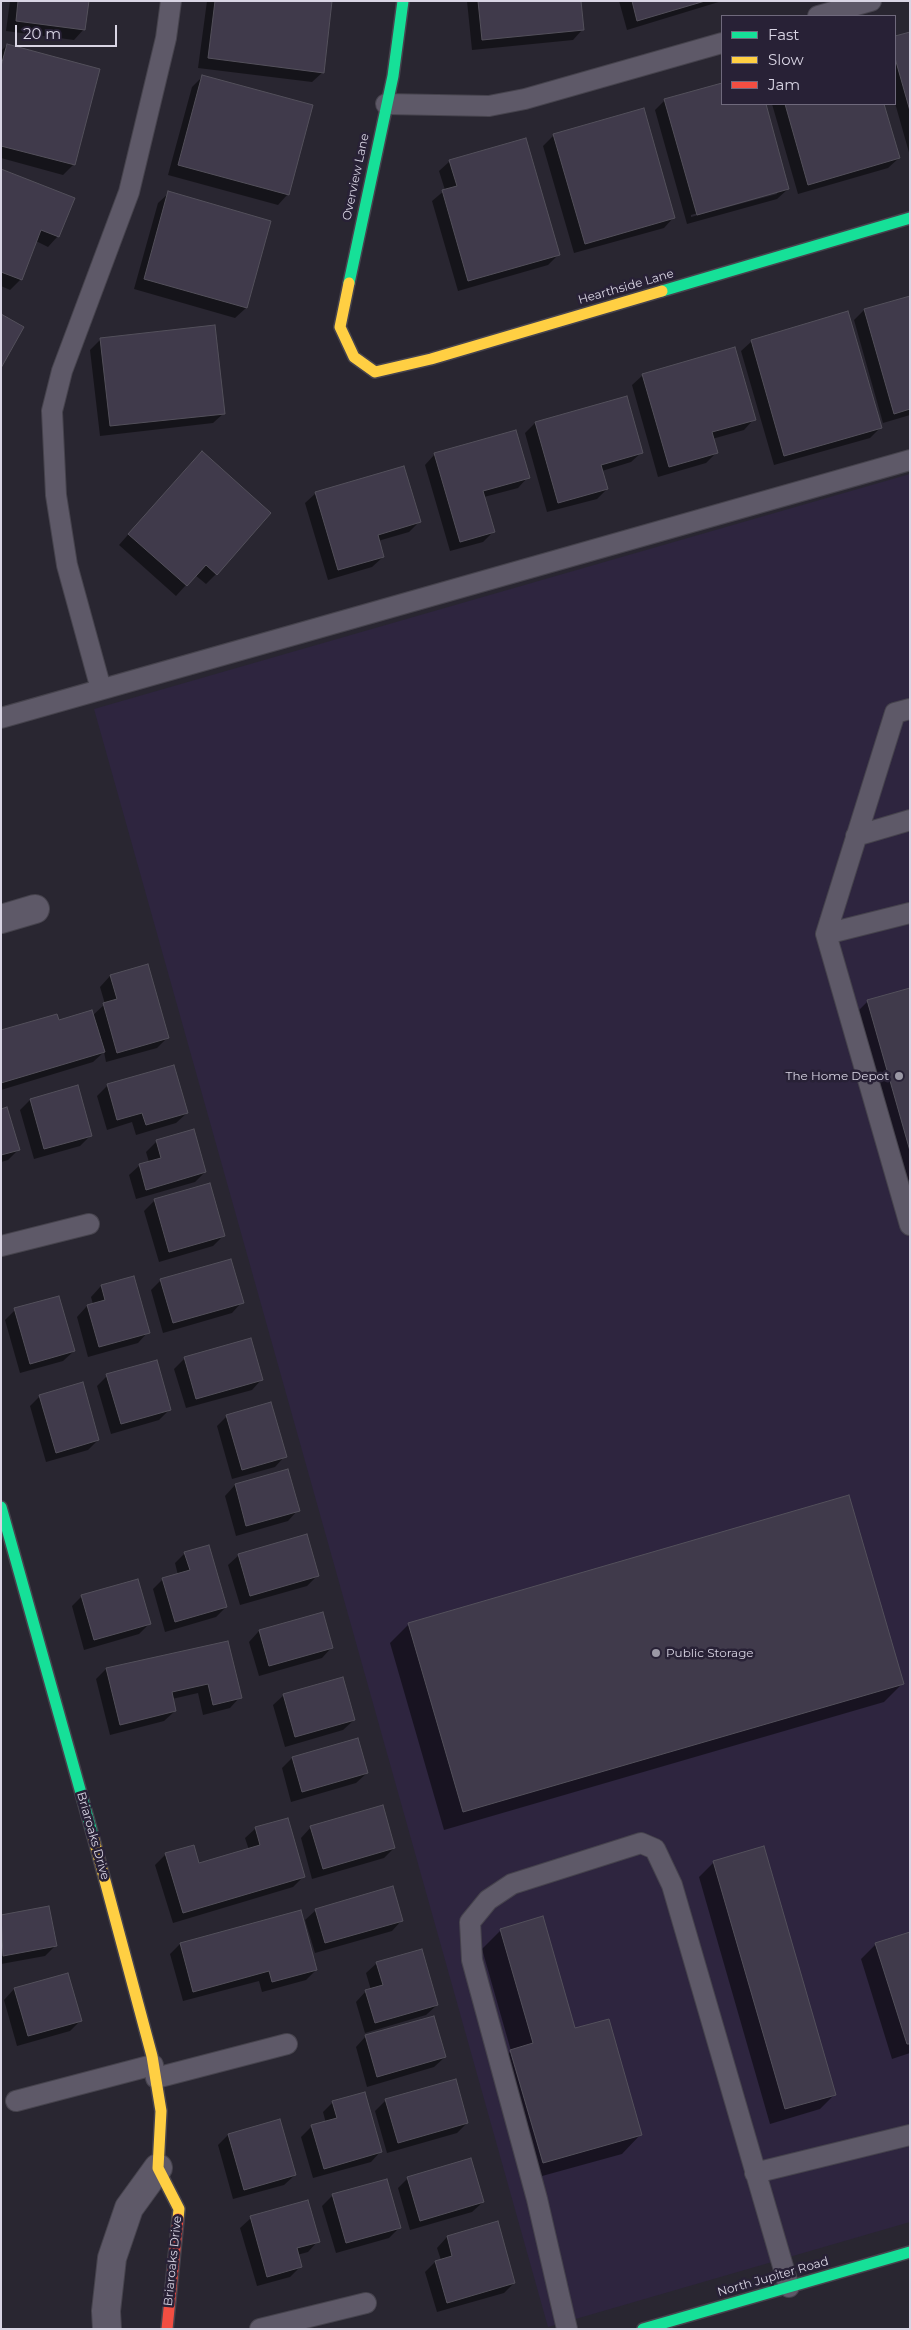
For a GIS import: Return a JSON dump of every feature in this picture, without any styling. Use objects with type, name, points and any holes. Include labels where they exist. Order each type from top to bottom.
[{"type":"street","name":"Overview Lane","points":[[354,357],[340,327],[393,76],[403,1]]},
{"type":"street","name":"Hearthside Lane","points":[[354,357],[375,372],[406,365],[910,218]]},
{"type":"street","points":[[1,919],[35,908]]},
{"type":"street","name":"Briaroaks Drive","points":[[1,1507],[129,1964],[154,2071],[162,2111],[158,2168],[179,2208],[167,2329]]},
{"type":"street","points":[[107,2329],[106,2311],[112,2258],[129,2208],[158,2168]]},
{"type":"street","name":"North Jupiter Road","points":[[643,2329],[910,2252]]},
{"type":"lane","points":[[101,689],[67,565],[56,495],[52,411],[62,371],[129,192],[166,38],[171,1]]},
{"type":"lane","points":[[822,15],[871,1]]},
{"type":"lane","points":[[386,104],[498,105],[721,43]]},
{"type":"lane","points":[[1,718],[910,460]]},
{"type":"lane","points":[[910,709],[895,713],[826,934],[910,1225]]},
{"type":"lane","points":[[856,836],[910,820]]},
{"type":"lane","points":[[826,934],[910,912]]},
{"type":"lane","points":[[1,1246],[89,1224]]},
{"type":"lane","points":[[567,2329],[537,2199],[472,1960],[470,1922],[488,1900],[512,1884],[642,1843],[655,1849],[672,1885],[789,2287]]},
{"type":"lane","points":[[16,2101],[287,2044]]},
{"type":"lane","points":[[755,2173],[910,2135]]},
{"type":"lane","points":[[260,2329],[366,2303]]},
{"type":"shaded area","points":[[910,474],[910,2222],[548,2327],[94,709]]},
{"type":"building","points":[[18,1],[89,1],[85,30],[16,21]]},
{"type":"building","points":[[215,1],[332,1],[324,73],[208,58]]},
{"type":"building","points":[[478,1],[581,1],[584,30],[482,40]]},
{"type":"building","points":[[632,1],[705,1],[637,21]]},
{"type":"building","points":[[910,32],[910,111],[896,62],[896,36]]},
{"type":"building","points":[[7,44],[100,69],[75,165],[1,146],[1,66]]},
{"type":"building","points":[[202,75],[313,105],[289,195],[178,165]]},
{"type":"building","points":[[721,83],[721,105],[766,105],[789,189],[697,215],[664,99]]},
{"type":"building","points":[[785,105],[884,105],[900,158],[808,185]]},
{"type":"building","points":[[644,108],[675,218],[585,244],[553,134]]},
{"type":"building","points":[[526,138],[560,255],[468,281],[442,190],[457,186],[449,160]]},
{"type":"building","points":[[1,169],[75,198],[59,237],[41,230],[22,280],[1,272]]},
{"type":"building","points":[[168,191],[271,221],[247,308],[144,279]]},
{"type":"building","points":[[910,296],[910,409],[894,414],[864,309]]},
{"type":"building","points":[[848,311],[882,428],[784,456],[751,340]]},
{"type":"building","points":[[1,314],[24,327],[1,368]]},
{"type":"building","points":[[215,325],[225,414],[110,426],[100,338]]},
{"type":"building","points":[[735,347],[756,420],[712,432],[718,453],[669,467],[642,374]]},
{"type":"building","points":[[627,396],[643,453],[601,465],[608,489],[558,503],[535,422]]},
{"type":"building","points":[[516,430],[530,478],[483,491],[495,532],[460,542],[434,453]]},
{"type":"building","points":[[202,451],[271,513],[217,575],[206,565],[187,586],[128,534]]},
{"type":"building","points":[[404,466],[421,522],[378,535],[384,557],[338,570],[315,492]]},
{"type":"building","points":[[148,964],[169,1038],[117,1053],[103,1003],[117,999],[110,975]]},
{"type":"building","name":"The Home Depot","points":[[910,988],[910,1151],[867,1000]]},
{"type":"building","points":[[92,1010],[105,1052],[1,1083],[1,1030],[57,1014],[59,1020]]},
{"type":"building","points":[[174,1065],[188,1113],[146,1125],[142,1113],[117,1120],[107,1084]]},
{"type":"building","points":[[78,1085],[92,1136],[44,1149],[30,1099]]},
{"type":"building","points":[[7,1107],[20,1150],[1,1155],[1,1109]]},
{"type":"building","points":[[194,1129],[206,1172],[146,1190],[139,1164],[161,1158],[156,1140]]},
{"type":"building","points":[[210,1183],[225,1236],[169,1252],[154,1199]]},
{"type":"building","points":[[231,1259],[244,1303],[173,1323],[160,1279]]},
{"type":"building","points":[[134,1276],[150,1333],[99,1347],[87,1305],[105,1300],[101,1285]]},
{"type":"building","points":[[59,1296],[75,1351],[30,1364],[14,1308]]},
{"type":"building","points":[[251,1338],[263,1380],[196,1399],[184,1357]]},
{"type":"building","points":[[157,1360],[171,1410],[121,1424],[106,1374]]},
{"type":"building","points":[[83,1382],[99,1440],[56,1453],[39,1395]]},
{"type":"building","points":[[271,1402],[287,1457],[242,1470],[226,1415]]},
{"type":"building","points":[[288,1469],[300,1511],[246,1526],[235,1484]]},
{"type":"building","name":"Public Storage","points":[[849,1495],[904,1684],[463,1812],[408,1623]]},
{"type":"building","points":[[307,1534],[319,1576],[250,1596],[238,1554]]},
{"type":"building","points":[[209,1545],[227,1607],[175,1622],[162,1578],[190,1570],[184,1552]]},
{"type":"building","points":[[138,1579],[151,1624],[94,1640],[81,1595]]},
{"type":"building","points":[[323,1612],[333,1648],[269,1666],[259,1630]]},
{"type":"building","points":[[228,1641],[242,1698],[213,1705],[208,1684],[172,1692],[176,1711],[120,1725],[106,1668]]},
{"type":"building","points":[[343,1677],[355,1720],[295,1737],[283,1694]]},
{"type":"building","points":[[358,1738],[368,1773],[302,1792],[292,1757]]},
{"type":"building","points":[[383,1805],[395,1848],[323,1869],[310,1826]]},
{"type":"building","points":[[288,1818],[305,1877],[183,1913],[165,1853],[194,1845],[199,1863],[260,1845],[255,1827]]},
{"type":"building","points":[[764,1846],[836,2095],[785,2109],[713,1861]]},
{"type":"building","points":[[393,1886],[403,1921],[325,1943],[315,1909]]},
{"type":"building","points":[[49,1906],[57,1946],[3,1956],[1,1915]]},
{"type":"building","points":[[301,1910],[317,1970],[272,1982],[269,1971],[193,1992],[180,1943]]},
{"type":"building","points":[[543,1916],[575,2028],[609,2019],[642,2135],[543,2163],[510,2050],[533,2043],[500,1929]]},
{"type":"building","points":[[910,1932],[910,2044],[907,2044],[875,1943]]},
{"type":"building","points":[[422,1949],[438,2005],[375,2023],[365,1990],[383,1985],[376,1962]]},
{"type":"building","points":[[68,1973],[82,2021],[28,2036],[14,1988]]},
{"type":"building","points":[[434,2016],[446,2057],[377,2077],[365,2035]]},
{"type":"building","points":[[456,2079],[468,2123],[398,2143],[385,2099]]},
{"type":"building","points":[[365,2092],[382,2152],[324,2169],[311,2125],[337,2118],[332,2101]]},
{"type":"building","points":[[280,2119],[296,2175],[244,2190],[228,2134]]},
{"type":"building","points":[[471,2158],[484,2202],[420,2221],[407,2177]]},
{"type":"building","points":[[387,2179],[401,2228],[346,2243],[332,2194]]},
{"type":"building","points":[[308,2200],[320,2242],[297,2248],[302,2267],[267,2277],[250,2216]]},
{"type":"building","points":[[498,2221],[515,2283],[447,2303],[435,2261],[452,2256],[447,2236]]},
{"type":"traffic: fast","points":[[349,283],[393,76],[403,1]]},
{"type":"traffic: fast","points":[[662,291],[910,218]]},
{"type":"traffic: fast","points":[[1,1507],[93,1836]]},
{"type":"traffic: fast","points":[[643,2329],[910,2252]]},
{"type":"traffic: slow","points":[[349,283],[340,327],[354,357],[375,372],[431,359],[662,291]]},
{"type":"traffic: slow","points":[[93,1836],[152,2056],[161,2111],[158,2168],[179,2209],[178,2219]]},
{"type":"traffic: jam","points":[[167,2329],[178,2219]]},
{"type":"place","name":"The Home Depot","points":[[899,1076]]},
{"type":"place","name":"Public Storage","points":[[656,1653]]}]
